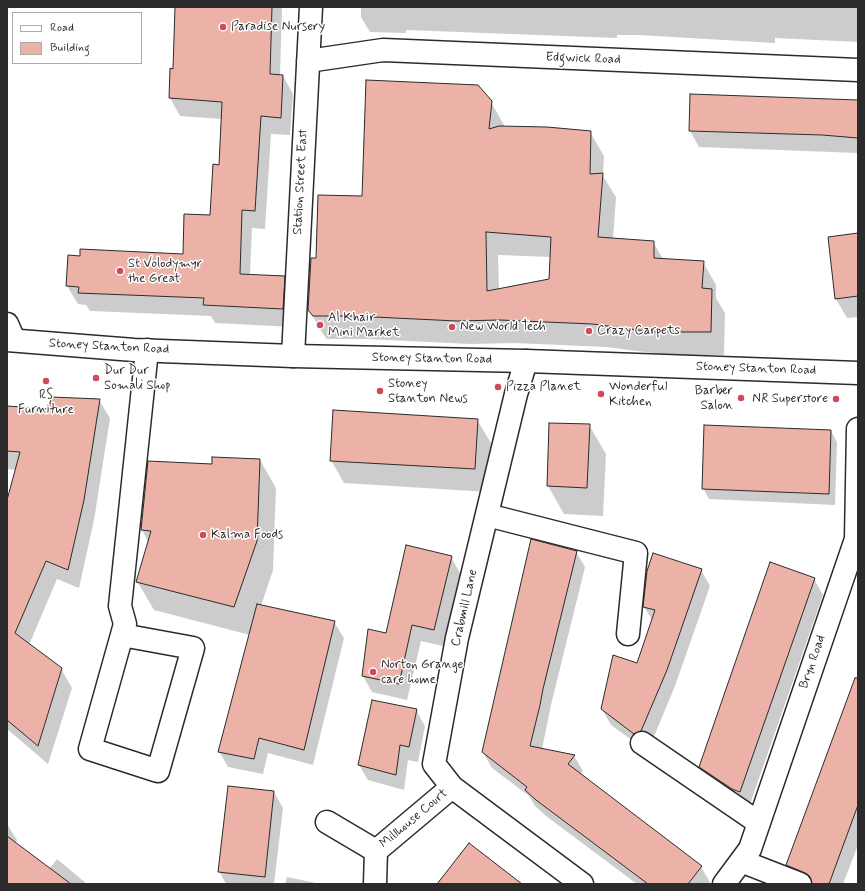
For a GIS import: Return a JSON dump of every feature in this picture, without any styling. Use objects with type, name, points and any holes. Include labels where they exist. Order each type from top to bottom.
[{"type":"street","name":"Station Street East","points":[[293,356],[311,7]]},
{"type":"street","name":"Edgwick Road","points":[[308,61],[383,50],[858,70]]},
{"type":"street","name":"Stoney Stanton Road","points":[[9,335],[72,346],[147,350],[293,356],[526,361],[858,373]]},
{"type":"street","points":[[122,635],[193,648],[158,771],[90,748],[125,624],[120,606],[147,350]]},
{"type":"street","name":"Crabmill Lane","points":[[526,361],[516,394],[457,638],[434,764],[452,787],[582,884]]},
{"type":"street","name":"Bryn Road","points":[[724,884],[750,849],[856,539],[858,429]]},
{"type":"street","points":[[487,515],[636,553],[628,634]]},
{"type":"street","points":[[642,743],[759,823]]},
{"type":"street","name":"Millhouse Court","points":[[375,884],[376,851],[452,787]]},
{"type":"street","name":"Millhouse Court","points":[[327,822],[376,851]]},
{"type":"street","points":[[741,862],[800,884]]},
{"type":"building","points":[[175,7],[272,7],[270,74],[283,75],[281,118],[261,116],[255,211],[242,210],[240,274],[285,276],[283,309],[203,305],[204,298],[78,293],[79,287],[66,286],[68,255],[80,256],[80,249],[183,254],[184,214],[210,215],[213,164],[219,165],[222,102],[169,98],[170,68],[173,69]]},
{"type":"building","points":[[366,80],[478,85],[492,101],[489,129],[499,126],[547,127],[591,131],[590,174],[603,173],[598,237],[654,241],[654,258],[704,261],[702,288],[712,289],[711,332],[654,332],[592,324],[500,320],[457,321],[353,316],[313,316],[308,310],[311,258],[316,258],[318,195],[362,196]],"holes":[[[486,232],[551,237],[549,279],[487,291]]]},
{"type":"building","points":[[690,94],[858,100],[858,138],[822,135],[689,131]]},
{"type":"building","points":[[858,233],[858,296],[835,299],[828,237]]},
{"type":"building","points":[[51,397],[100,399],[84,500],[68,570],[46,561],[15,633],[62,668],[38,746],[7,720],[7,500],[20,452],[7,451],[7,406],[49,409]]},
{"type":"building","points":[[333,410],[478,419],[475,469],[330,461]]},
{"type":"building","points":[[549,423],[590,424],[587,488],[547,486]]},
{"type":"building","points":[[704,425],[831,430],[829,494],[702,489]]},
{"type":"building","name":"Kalma Foods","points":[[212,457],[260,459],[257,541],[234,607],[136,582],[151,531],[141,530],[148,461],[212,464]]},
{"type":"building","points":[[531,539],[577,551],[530,746],[575,755],[568,764],[702,866],[688,884],[648,884],[536,800],[525,790],[527,787],[482,752]]},
{"type":"building","points":[[406,545],[452,556],[434,630],[412,625],[399,684],[362,676],[368,629],[386,633]]},
{"type":"building","points":[[653,553],[702,569],[667,670],[641,731],[634,734],[601,709],[613,655],[637,663],[655,610],[643,607],[647,571]]},
{"type":"building","points":[[770,562],[815,578],[740,792],[732,789],[699,767]]},
{"type":"building","name":"Norton Grange care home","points":[[257,604],[335,621],[304,750],[259,738],[254,759],[218,752]]},
{"type":"building","points":[[855,678],[858,678],[858,805],[829,884],[812,884],[810,877],[805,873],[786,865]]},
{"type":"building","points":[[372,700],[417,709],[409,747],[400,745],[396,775],[358,765]]},
{"type":"building","points":[[228,786],[274,791],[265,877],[218,872]]},
{"type":"building","points":[[7,836],[71,884],[7,884]]},
{"type":"building","points":[[469,843],[522,884],[437,884]]},
{"type":"place","name":"Paradise Nursery","points":[[223,27]]},
{"type":"place","name":"St Volodymyr the Great","points":[[120,271]]},
{"type":"place","name":"Al Khair Mini Market","points":[[320,325]]},
{"type":"place","name":"New World Tech","points":[[452,327]]},
{"type":"place","name":"Crazy Carpets","points":[[589,331]]},
{"type":"place","name":"Dur Dur Somali Shop","points":[[96,378]]},
{"type":"place","name":"RS Furniture","points":[[46,381]]},
{"type":"place","name":"Pizza Planet","points":[[498,387]]},
{"type":"place","name":"Stoney Stanton News","points":[[380,391]]},
{"type":"place","name":"Wonderful Kitchen","points":[[601,394]]},
{"type":"place","name":"Barber Salon","points":[[741,398]]},
{"type":"place","name":"NR Superstore","points":[[836,399]]},
{"type":"place","name":"Kalma Foods","points":[[203,535]]},
{"type":"place","name":"Norton Grange care home","points":[[373,672]]}]
